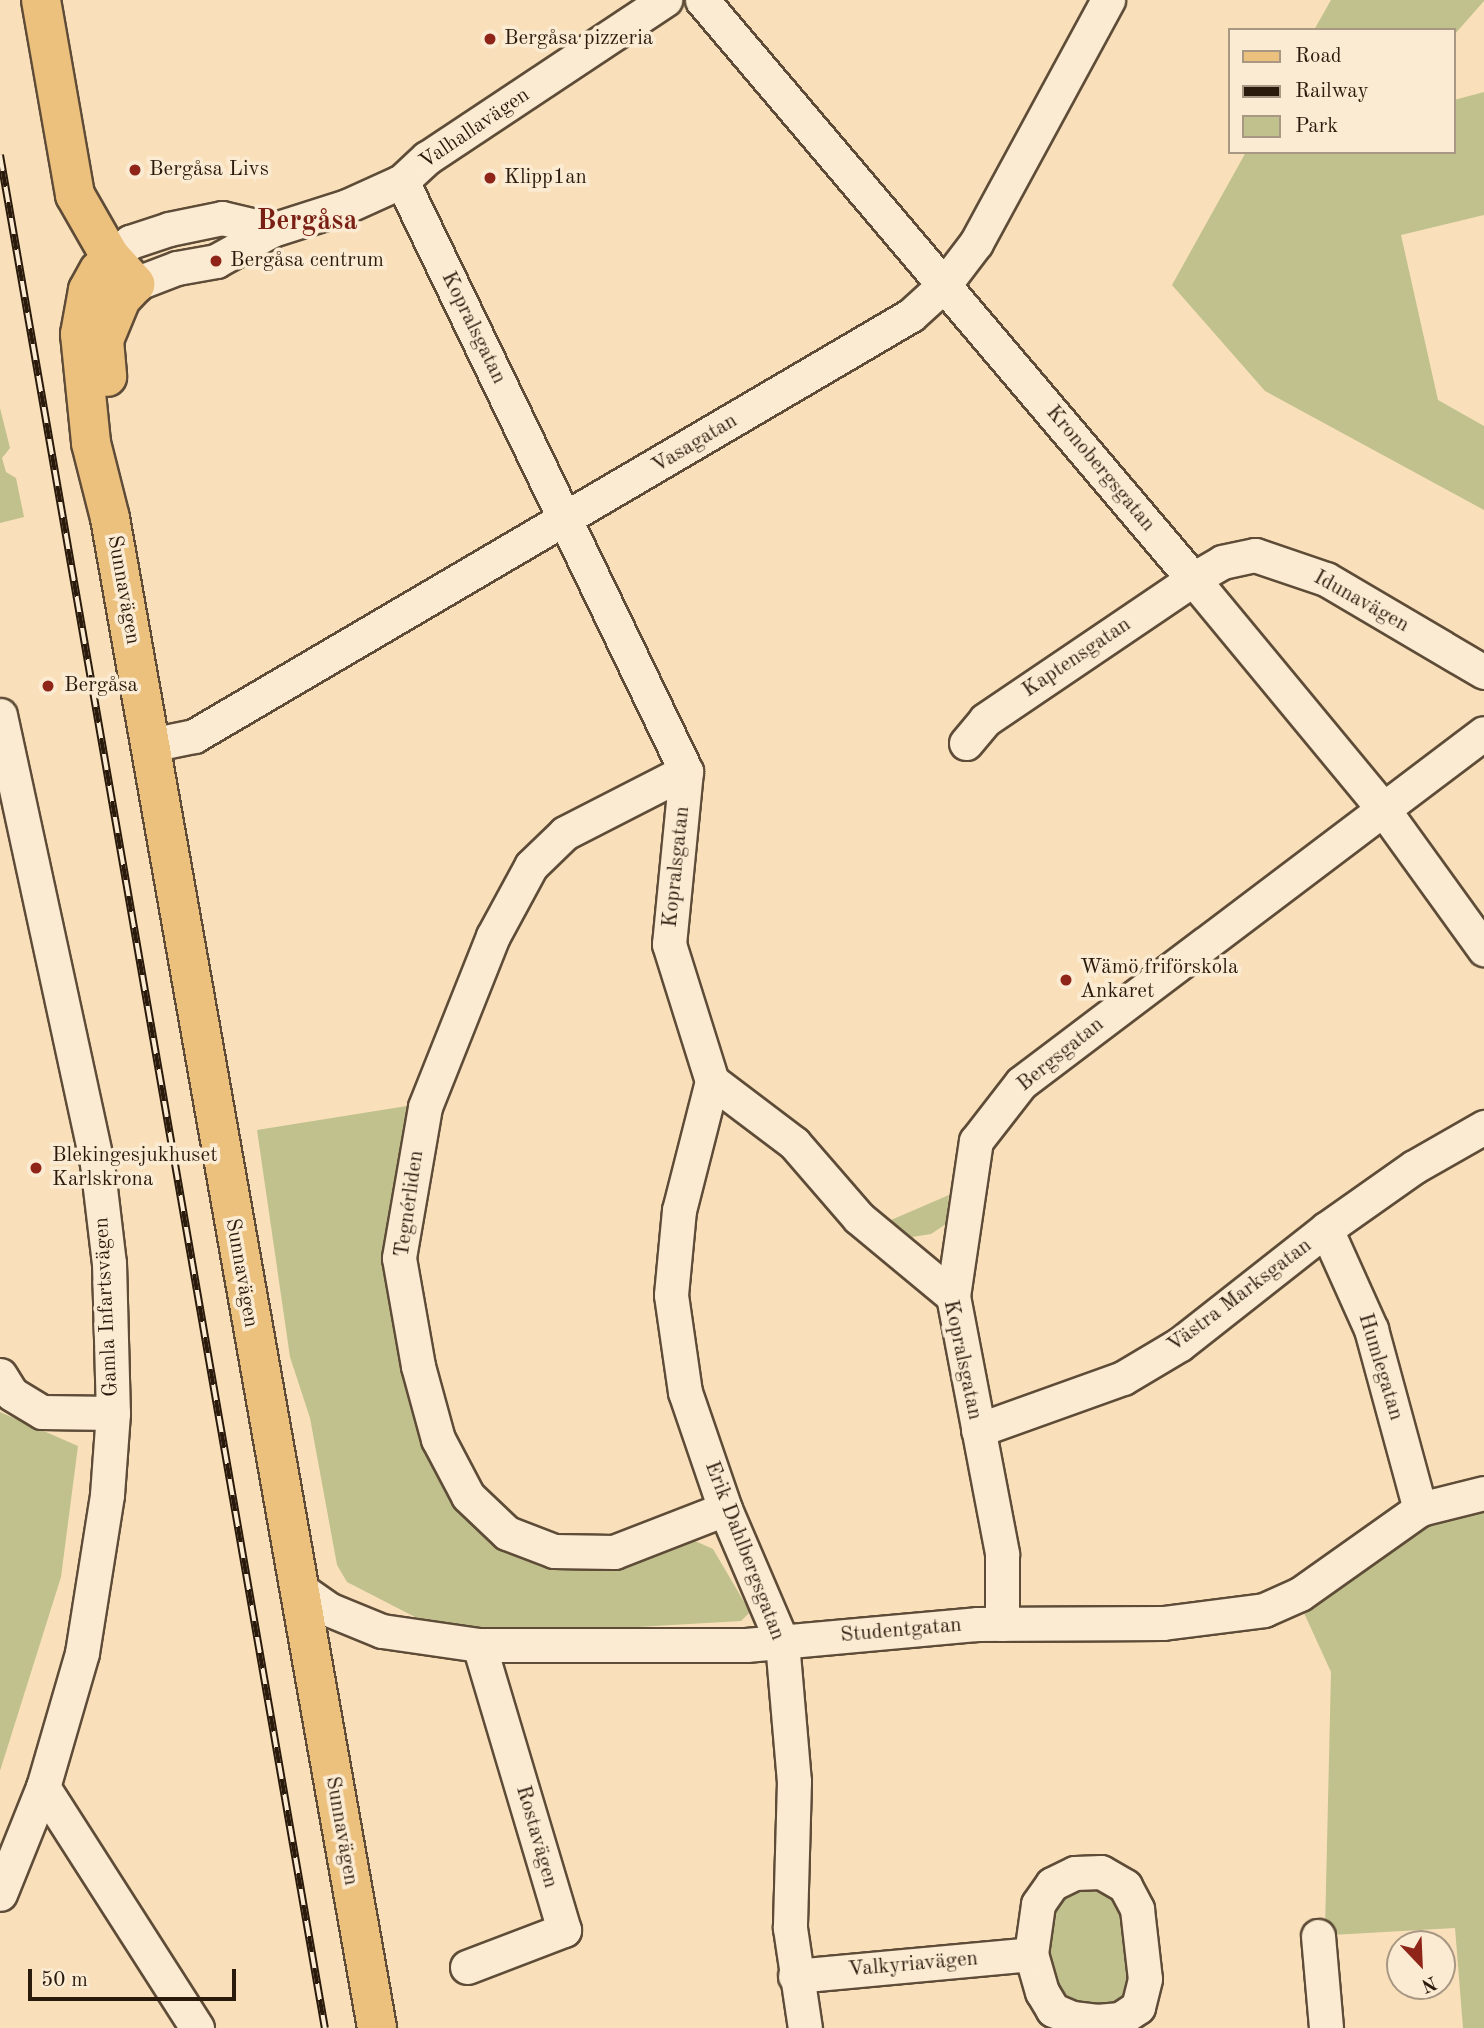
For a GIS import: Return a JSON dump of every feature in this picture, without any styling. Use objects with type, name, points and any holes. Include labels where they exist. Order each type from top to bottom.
[{"type":"main road","points":[[41,0],[75,195],[104,263],[135,284]]},
{"type":"main road","name":"Sunnavägen","points":[[104,263],[85,305],[81,361],[91,443],[110,518],[377,2028]]},
{"type":"main road","name":"Sunnavägen","points":[[110,518],[104,340],[121,299],[135,284]]},
{"type":"street","name":"Valhallavägen","points":[[135,284],[177,268],[216,261],[272,230],[347,206],[402,181],[427,158],[665,0]]},
{"type":"street","name":"Kronobergsgatan","points":[[702,0],[1193,579],[1383,809],[1484,949]]},
{"type":"street","name":"Vasagatan","points":[[150,745],[194,736],[567,520],[911,315],[944,285],[976,243],[1108,0]]},
{"type":"street","name":"Kopralsgatan","points":[[402,181],[686,771],[669,944],[712,1081],[793,1143],[859,1218],[953,1296],[1002,1554],[1002,1624]]},
{"type":"street","points":[[104,263],[143,238],[222,218],[272,230]]},
{"type":"street","name":"Idunavägen","points":[[1193,579],[1222,562],[1255,555],[1326,579],[1484,673]]},
{"type":"street","name":"Kaptensgatan","points":[[966,743],[985,720],[1193,579]]},
{"type":"street","name":"Gamla Infartsvägen","points":[[0,715],[97,1163],[109,1263],[113,1413],[94,1596],[82,1653],[43,1787],[0,1894]]},
{"type":"street","name":"Bergsgatan","points":[[953,1296],[976,1141],[1021,1083],[1484,733]]},
{"type":"street","name":"Tegnérliden","points":[[686,771],[565,833],[531,866],[493,936],[425,1107],[399,1258],[418,1366],[439,1439],[468,1496],[507,1533],[554,1550],[614,1552],[725,1509]]},
{"type":"street","name":"Erik Dahlbergsgatan","points":[[712,1081],[679,1210],[671,1295],[685,1392],[725,1509],[782,1642],[794,1781],[790,1928],[795,1976],[805,2028]]},
{"type":"street","name":"Västra Marksgatan","points":[[978,1430],[1123,1378],[1180,1344],[1326,1229],[1414,1167],[1484,1127]]},
{"type":"street","name":"Humlegatan","points":[[1326,1229],[1371,1329],[1420,1509]]},
{"type":"street","points":[[0,1376],[12,1394],[42,1412],[113,1413]]},
{"type":"street","name":"Studentgatan","points":[[297,1587],[327,1609],[382,1632],[479,1645],[782,1642],[1002,1624],[1163,1623],[1264,1610],[1300,1594],[1420,1509],[1484,1493]]},
{"type":"street","name":"Rostavägen","points":[[467,1968],[564,1930],[479,1645]]},
{"type":"street","points":[[43,1787],[197,2028]]},
{"type":"street","points":[[1101,1872],[1125,1886],[1137,1909],[1145,1979],[1138,2007],[1120,2020],[1097,2021],[1072,2018],[1054,2010],[1042,1992],[1031,1954],[1038,1904],[1052,1884],[1075,1873],[1101,1872]]},
{"type":"street","points":[[1318,1936],[1326,2028]]},
{"type":"street","name":"Valkyriavägen","points":[[795,1976],[1031,1954]]},
{"type":"green space","points":[[1331,0],[1484,0],[1456,33],[1456,28],[1315,28]]},
{"type":"green space","points":[[1484,92],[1484,215],[1401,235],[1438,400],[1484,426],[1484,510],[1265,391],[1172,285],[1245,154],[1456,154],[1456,99]]},
{"type":"green space","points":[[0,408],[10,448],[2,458],[6,472],[16,478],[24,517],[0,523]]},
{"type":"green space","points":[[413,1105],[388,1257],[456,1498],[614,1565],[695,1541],[713,1549],[750,1612],[741,1621],[482,1636],[415,1617],[347,1582],[337,1565],[310,1418],[290,1357],[257,1130]]},
{"type":"green space","points":[[949,1195],[946,1224],[931,1234],[912,1237],[891,1220]]},
{"type":"green space","points":[[0,1412],[78,1446],[61,1577],[0,1771]]},
{"type":"green space","points":[[1484,1505],[1484,2028],[1463,2028],[1455,1928],[1332,1935],[1325,1930],[1331,1672],[1304,1613],[1416,1521]]},
{"type":"green space","points":[[1109,1886],[1127,1909],[1133,1992],[1123,2004],[1075,2008],[1059,1995],[1042,1933],[1064,1887]]},
{"type":"railway","points":[[0,155],[325,2028]]},
{"type":"place","name":"Bergåsa pizzeria","points":[[490,39]]},
{"type":"place","name":"Bergåsa Livs","points":[[135,170]]},
{"type":"place","name":"Klipp1an","points":[[490,178]]},
{"type":"place","name":"Bergåsa centrum","points":[[216,261]]},
{"type":"place","name":"Bergåsa","points":[[48,686]]},
{"type":"place","name":"Wämö friförskola Ankaret","points":[[1066,980]]},
{"type":"place","name":"Blekingesjukhuset Karlskrona","points":[[36,1168]]},
{"type":"district","name":"Bergåsa","points":[[307,222]]}]
